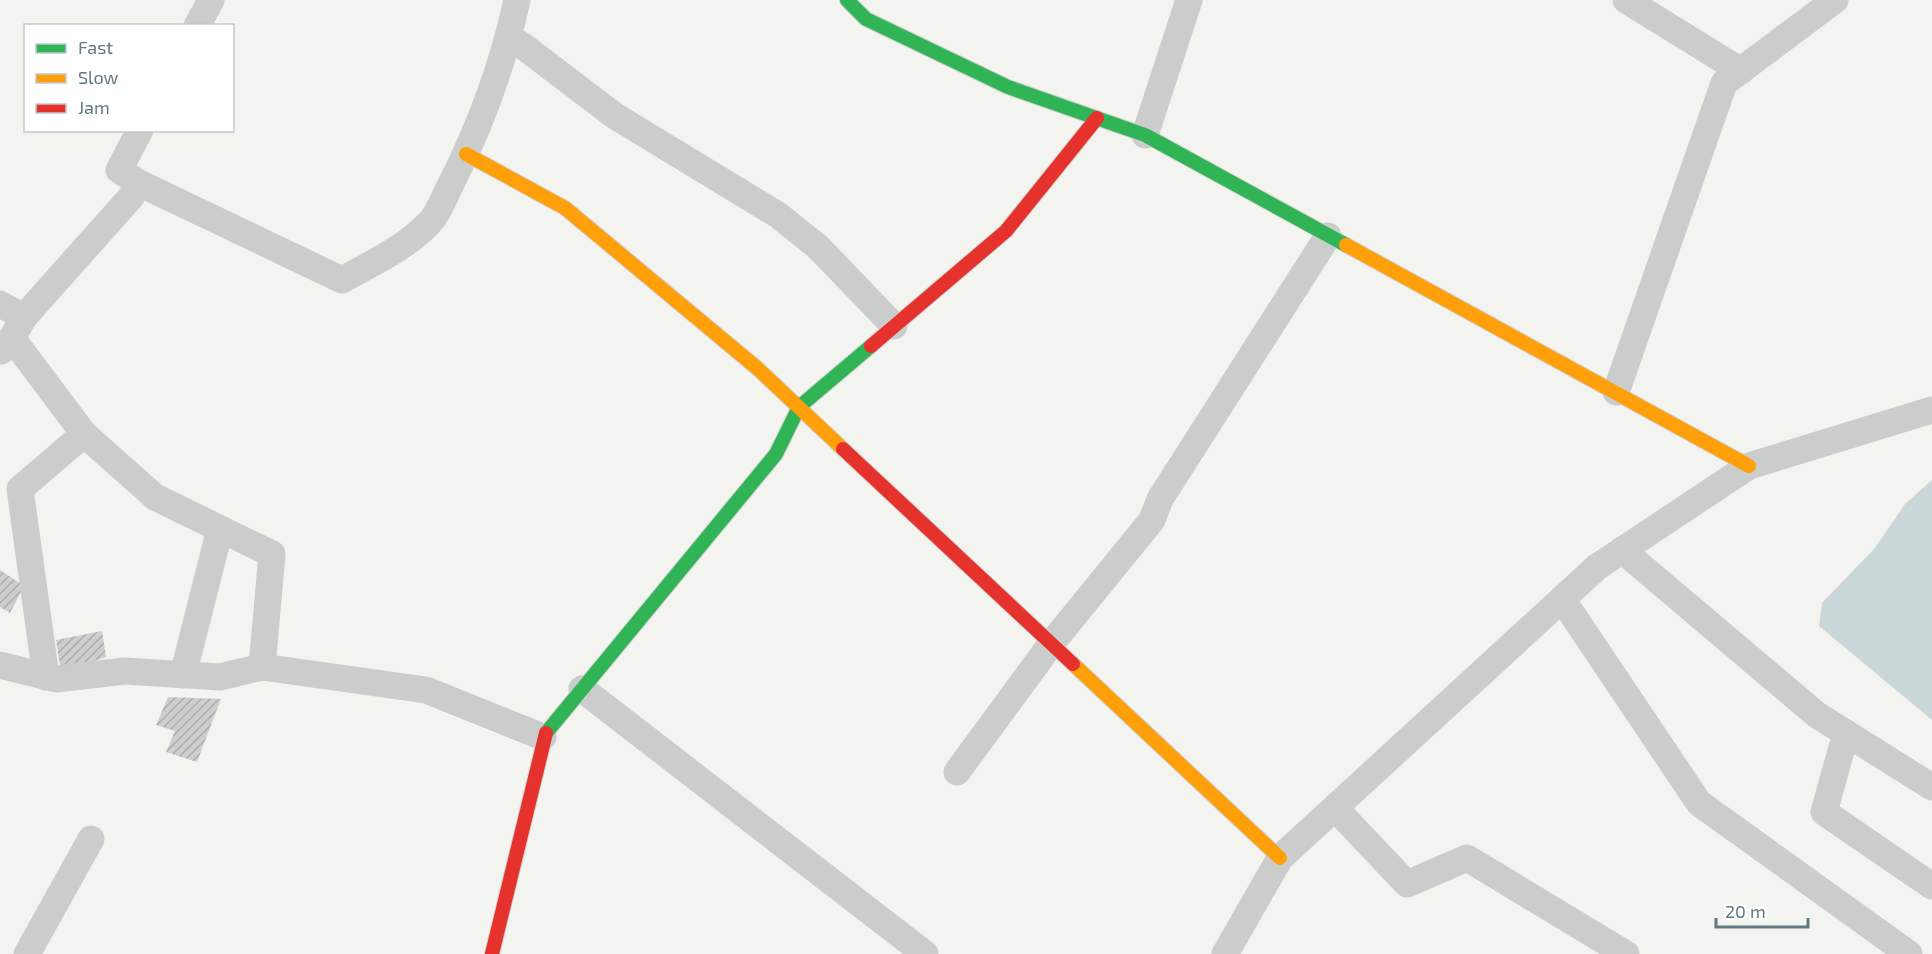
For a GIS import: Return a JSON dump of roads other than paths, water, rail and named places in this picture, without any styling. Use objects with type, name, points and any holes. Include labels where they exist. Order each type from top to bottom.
[{"type":"street","points":[[198,24],[211,0]]},
{"type":"street","points":[[139,132],[119,170],[139,183],[342,280],[396,250],[432,221],[466,154],[509,38],[517,0]]},
{"type":"street","points":[[848,0],[866,19],[1008,87],[1145,135],[1749,466]]},
{"type":"street","points":[[1145,135],[1189,0]]},
{"type":"street","points":[[1626,0],[1741,70]]},
{"type":"street","points":[[1616,392],[1724,83],[1834,0]]},
{"type":"street","points":[[509,38],[523,46],[615,116],[778,215],[818,247],[894,326]]},
{"type":"street","points":[[492,954],[543,737],[776,454],[799,407],[1006,231],[1097,118]]},
{"type":"street","points":[[466,154],[565,208],[757,368],[1281,858]]},
{"type":"street","points":[[12,336],[131,197],[139,183]]},
{"type":"street","points":[[957,772],[1051,644],[1152,520],[1160,499],[1328,236]]},
{"type":"street","points":[[0,304],[12,336],[84,434],[155,497],[272,554],[262,667]]},
{"type":"street","points":[[1225,954],[1281,858],[1597,567],[1749,466],[1932,410]]},
{"type":"street","points":[[46,677],[20,489],[84,434]]},
{"type":"street","points":[[183,675],[220,529]]},
{"type":"street","points":[[1622,550],[1817,715],[1932,786]]},
{"type":"street","points":[[1562,599],[1700,803],[1909,954]]},
{"type":"street","points":[[0,665],[56,679],[125,671],[220,677],[262,667],[426,690],[543,737]]},
{"type":"street","points":[[582,689],[925,954]]},
{"type":"street","points":[[1846,734],[1824,812],[1932,886]]},
{"type":"street","points":[[1335,808],[1407,884],[1467,858],[1626,954]]},
{"type":"street","points":[[27,954],[92,839]]}]
